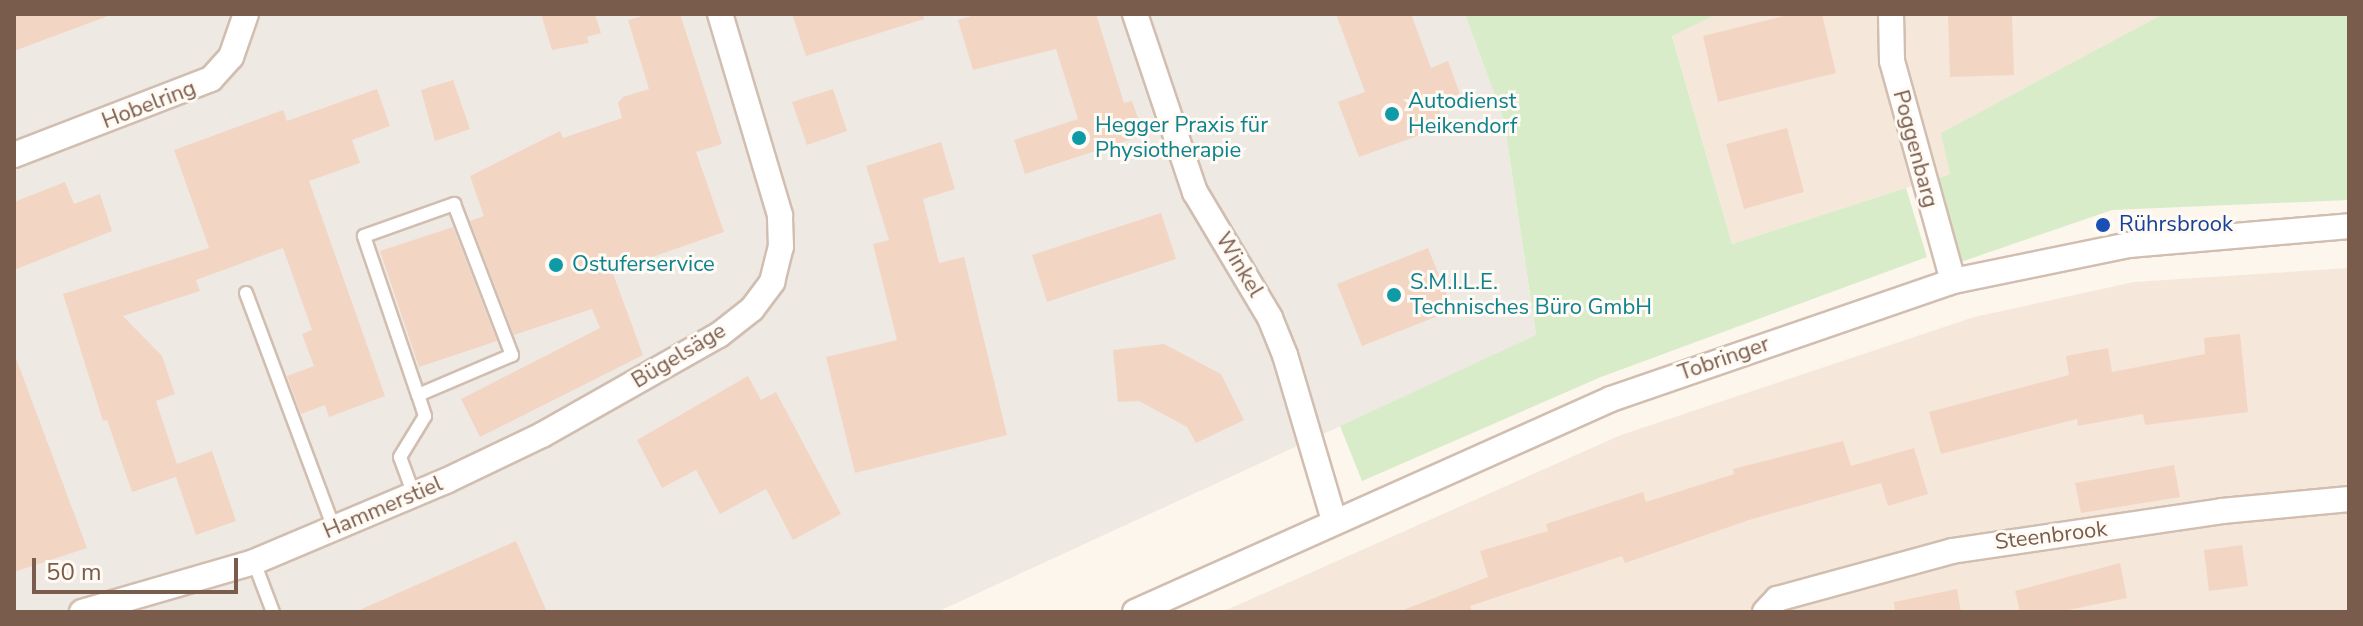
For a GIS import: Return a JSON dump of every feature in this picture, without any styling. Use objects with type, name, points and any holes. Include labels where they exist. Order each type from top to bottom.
[{"type":"street","name":"Hobelring","points":[[14,155],[184,94],[211,79],[231,57],[246,14]]},
{"type":"street","name":"Bügelsäge","points":[[542,435],[719,335],[752,309],[772,282],[781,247],[780,215],[720,14]]},
{"type":"street","name":"Winkel","points":[[1136,14],[1195,192],[1270,318],[1285,355],[1334,520]]},
{"type":"street","name":"Poggenbarg","points":[[1891,14],[1892,61],[1953,281]]},
{"type":"street","name":"Tobringer","points":[[1135,612],[1334,520],[1611,399],[1953,281],[2129,245],[2349,226]]},
{"type":"street","name":"Hammerstiel","points":[[82,612],[254,562],[414,495],[542,435]]},
{"type":"street","name":"Steenbrook","points":[[1765,612],[1777,599],[1952,551],[2222,511],[2349,499]]},
{"type":"lane","points":[[414,495],[400,457],[425,416],[364,236],[454,204],[512,355],[418,395]]},
{"type":"lane","points":[[246,293],[334,528]]},
{"type":"lane","points":[[254,562],[273,612]]},
{"type":"shaded area","points":[[14,14],[1465,14],[1504,120],[1536,336],[937,612],[14,612]]},
{"type":"shaded area","points":[[1717,14],[2163,14],[1942,133],[1950,174],[1732,244],[1672,35]]},
{"type":"shaded area","points":[[2349,268],[2349,612],[1222,612],[1621,435],[1974,317],[2134,282]]},
{"type":"green space","points":[[1465,14],[1717,14],[1672,36],[1732,244],[1906,188],[1927,257],[1601,377],[1362,481],[1340,426],[1536,335],[1504,120]]},
{"type":"green space","points":[[2163,14],[2349,14],[2349,200],[2112,210],[1955,264],[1932,180],[1950,174],[1941,133]]},
{"type":"building","points":[[14,14],[107,14],[108,16],[14,51]]},
{"type":"building","points":[[541,14],[595,14],[601,33],[587,37],[589,43],[552,50]]},
{"type":"building","points":[[649,14],[680,14],[722,144],[696,152],[724,232],[612,271],[643,355],[480,437],[461,399],[600,328],[592,309],[514,335],[470,221],[484,216],[470,176],[560,131],[563,138],[622,118],[618,103],[623,97],[649,89],[628,20]]},
{"type":"building","points":[[792,14],[923,14],[924,19],[806,56]]},
{"type":"building","points":[[978,14],[1096,14],[1124,103],[1132,101],[1144,135],[1025,174],[1014,140],[1078,119],[1056,49],[973,70],[958,20]]},
{"type":"building","points":[[1336,14],[1411,14],[1431,68],[1448,61],[1460,94],[1436,102],[1445,126],[1359,157],[1338,102],[1365,92]]},
{"type":"building","points":[[1792,14],[1822,14],[1836,73],[1718,102],[1703,36]]},
{"type":"building","points":[[1948,14],[2012,14],[2014,75],[1950,77]]},
{"type":"building","points":[[453,80],[470,129],[435,141],[421,90]]},
{"type":"building","points":[[377,89],[390,126],[352,140],[360,163],[309,181],[385,396],[329,417],[325,405],[301,414],[287,376],[314,366],[302,334],[312,330],[283,248],[196,280],[200,291],[123,316],[162,356],[175,394],[156,401],[177,464],[212,451],[236,521],[196,535],[176,477],[132,492],[107,420],[103,421],[63,294],[209,248],[174,150],[283,110],[287,121]]},
{"type":"building","points":[[833,89],[847,131],[807,145],[792,102]]},
{"type":"building","points":[[1787,128],[1804,192],[1744,209],[1726,144]]},
{"type":"building","points":[[941,142],[955,189],[923,199],[939,263],[964,257],[1007,435],[855,473],[826,357],[897,340],[873,244],[889,240],[866,166]]},
{"type":"building","points":[[65,182],[74,204],[100,194],[112,231],[14,270],[14,202]]},
{"type":"building","points":[[1161,213],[1176,259],[1047,302],[1032,255]]},
{"type":"building","points":[[453,227],[497,341],[419,367],[380,251]]},
{"type":"building","name":"S.M.I.L.E. Technisches Büro GmbH","points":[[1428,248],[1453,310],[1362,346],[1337,284]]},
{"type":"building","points":[[2240,334],[2248,412],[2145,425],[2143,414],[2078,426],[2077,419],[1941,454],[1929,412],[2069,375],[2066,356],[2108,348],[2112,372],[2205,354],[2204,338]]},
{"type":"building","points":[[1164,344],[1221,374],[1244,420],[1196,443],[1187,427],[1139,401],[1118,402],[1113,350]]},
{"type":"building","points":[[14,353],[87,548],[14,572]]},
{"type":"building","points":[[748,376],[761,400],[776,392],[841,514],[793,540],[766,489],[720,514],[696,470],[662,488],[637,440]]},
{"type":"building","points":[[1843,441],[1851,466],[1914,448],[1928,494],[1888,506],[1881,483],[1749,520],[1625,563],[1622,556],[1470,606],[1472,612],[1398,612],[1488,577],[1480,551],[1548,531],[1546,524],[1643,492],[1646,502],[1734,474],[1733,469]]},
{"type":"building","points":[[2174,465],[2180,497],[2081,513],[2075,483]]},
{"type":"building","points":[[516,541],[547,612],[355,612]]},
{"type":"building","points":[[2242,545],[2248,586],[2209,591],[2204,550]]},
{"type":"building","points":[[2120,563],[2127,598],[2058,612],[2020,612],[2015,591]]},
{"type":"building","points":[[1957,589],[1961,612],[1895,612],[1894,602]]},
{"type":"place","name":"Autodienst Heikendorf","points":[[1392,114]]},
{"type":"place","name":"Hegger Praxis für Physiotherapie","points":[[1079,138]]},
{"type":"place","name":"Rührsbrook","points":[[2103,225]]},
{"type":"place","name":"Ostuferservice","points":[[556,265]]},
{"type":"place","name":"S.M.I.L.E. Technisches Büro GmbH","points":[[1394,295]]}]
